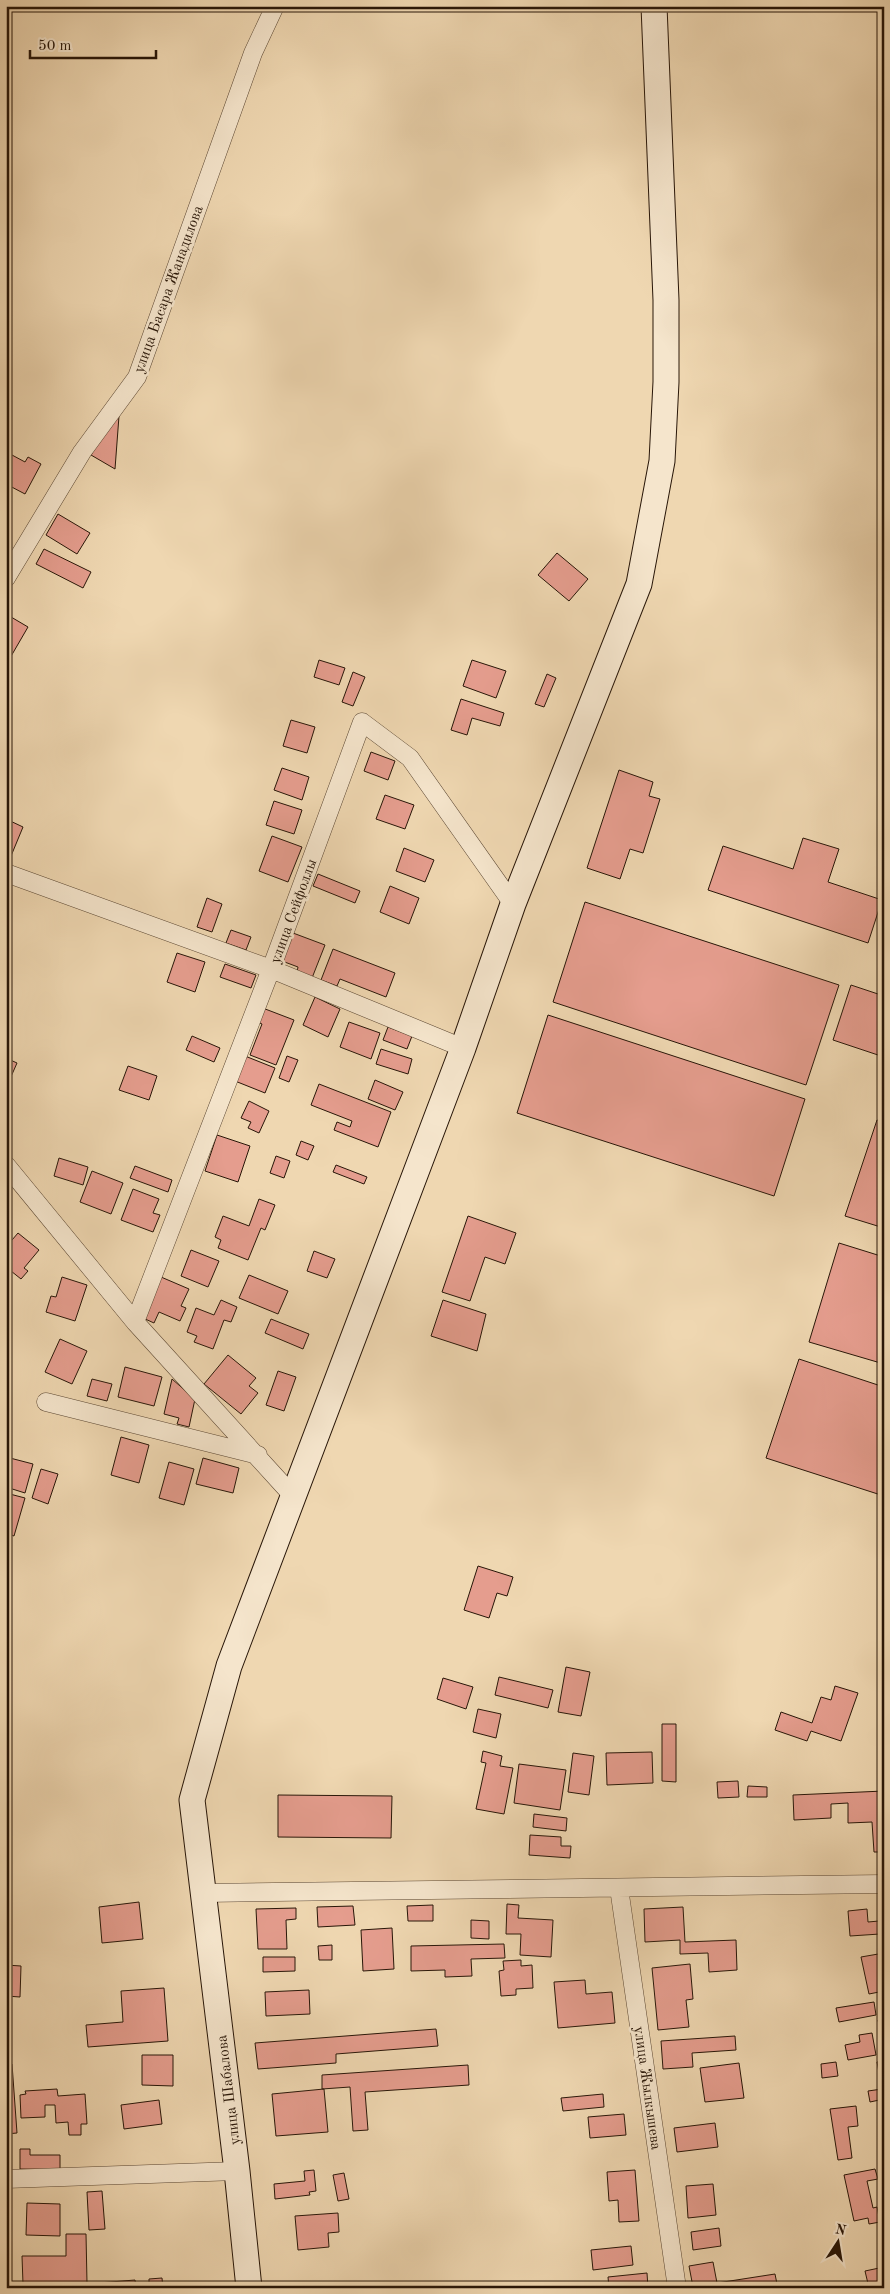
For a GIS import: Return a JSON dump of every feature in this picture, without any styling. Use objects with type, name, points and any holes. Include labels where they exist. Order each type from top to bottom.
[{"type":"street","name":"улица Басара Жанадилова","points":[[6,578],[82,452],[136,377],[253,53],[274,6]]},
{"type":"street","name":"улица Шабалова","points":[[249,2288],[237,2171],[192,1800],[229,1666],[463,1048],[513,904],[639,584],[662,461],[666,382],[666,300],[654,6]]},
{"type":"street","name":"улица Сейфоллы","points":[[135,1322],[271,969],[362,722],[410,758],[513,904]]},
{"type":"street","points":[[6,873],[271,969],[463,1048]]},
{"type":"street","points":[[6,1165],[135,1322],[258,1455],[293,1496]]},
{"type":"street","points":[[46,1402],[258,1455]]},
{"type":"street","points":[[204,1893],[884,1884]]},
{"type":"street","name":"улица Жылкышева","points":[[619,1888],[677,2288]]},
{"type":"street","points":[[6,2179],[237,2171]]},
{"type":"building","points":[[115,413],[119,416],[115,469],[91,455]]},
{"type":"building","points":[[12,455],[25,462],[28,457],[41,464],[25,494],[6,484],[6,466]]},
{"type":"building","points":[[58,514],[90,533],[77,554],[46,535]]},
{"type":"building","points":[[44,549],[91,572],[83,588],[36,564]]},
{"type":"building","points":[[557,553],[588,579],[569,601],[538,575]]},
{"type":"building","points":[[6,614],[28,627],[10,658],[6,656]]},
{"type":"building","points":[[319,660],[345,668],[339,685],[314,677]]},
{"type":"building","points":[[472,660],[506,671],[496,698],[463,686]]},
{"type":"building","points":[[353,672],[365,677],[353,706],[342,702]]},
{"type":"building","points":[[547,674],[556,678],[544,707],[535,704]]},
{"type":"building","points":[[461,699],[504,713],[500,726],[472,718],[467,735],[451,730]]},
{"type":"building","points":[[291,720],[315,727],[307,753],[283,746]]},
{"type":"building","points":[[371,752],[395,761],[388,780],[364,771]]},
{"type":"building","points":[[282,768],[309,777],[302,800],[274,790]]},
{"type":"building","points":[[619,770],[653,782],[649,796],[660,799],[643,853],[630,849],[620,879],[587,868]]},
{"type":"building","points":[[385,795],[414,805],[405,829],[376,819]]},
{"type":"building","points":[[274,801],[302,810],[294,834],[266,825]]},
{"type":"building","points":[[6,819],[23,827],[11,856],[6,854]]},
{"type":"building","points":[[272,836],[302,847],[288,882],[259,871]]},
{"type":"building","points":[[803,838],[839,849],[828,882],[882,900],[868,943],[708,890],[723,846],[793,869]]},
{"type":"building","points":[[404,848],[434,860],[425,882],[396,871]]},
{"type":"building","points":[[318,874],[360,891],[355,903],[313,886]]},
{"type":"building","points":[[390,886],[419,898],[409,924],[380,912]]},
{"type":"building","points":[[207,898],[222,904],[212,932],[197,927]]},
{"type":"building","points":[[585,902],[839,985],[806,1085],[553,1002]]},
{"type":"building","points":[[231,930],[251,937],[246,950],[226,943]]},
{"type":"building","points":[[293,933],[325,945],[312,978],[297,972],[298,967],[282,961]]},
{"type":"building","points":[[333,949],[395,973],[386,997],[340,979],[337,986],[321,980]]},
{"type":"building","points":[[177,953],[205,962],[195,992],[167,982]]},
{"type":"building","points":[[225,964],[256,975],[251,988],[220,977]]},
{"type":"building","points":[[851,985],[884,996],[884,1057],[833,1040]]},
{"type":"building","points":[[315,997],[340,1009],[328,1037],[303,1025]]},
{"type":"building","points":[[260,1007],[294,1020],[276,1065],[250,1055],[262,1024],[255,1021]]},
{"type":"building","points":[[548,1015],[805,1099],[774,1196],[517,1113]]},
{"type":"building","points":[[349,1022],[380,1033],[371,1059],[340,1047]]},
{"type":"building","points":[[388,1027],[412,1036],[407,1049],[383,1040]]},
{"type":"building","points":[[192,1036],[220,1048],[214,1062],[186,1050]]},
{"type":"building","points":[[381,1049],[412,1059],[408,1074],[376,1064]]},
{"type":"building","points":[[245,1056],[275,1068],[265,1093],[235,1081]]},
{"type":"building","points":[[287,1056],[298,1060],[289,1082],[279,1078]]},
{"type":"building","points":[[6,1058],[17,1063],[6,1088]]},
{"type":"building","points":[[128,1066],[157,1076],[149,1100],[119,1090]]},
{"type":"building","points":[[375,1080],[403,1092],[395,1110],[368,1099]]},
{"type":"building","points":[[319,1084],[391,1112],[378,1147],[334,1130],[337,1122],[350,1127],[352,1121],[311,1105]]},
{"type":"building","points":[[249,1101],[269,1111],[259,1133],[248,1128],[251,1122],[241,1118]]},
{"type":"building","points":[[877,1120],[884,1122],[884,1228],[845,1216]]},
{"type":"building","points":[[217,1135],[250,1146],[238,1182],[205,1171]]},
{"type":"building","points":[[301,1141],[314,1146],[308,1160],[296,1155]]},
{"type":"building","points":[[276,1156],[290,1161],[284,1178],[270,1173]]},
{"type":"building","points":[[59,1158],[88,1167],[83,1185],[54,1176]]},
{"type":"building","points":[[336,1165],[367,1177],[364,1184],[333,1172]]},
{"type":"building","points":[[135,1166],[172,1180],[168,1192],[130,1178]]},
{"type":"building","points":[[92,1171],[123,1183],[111,1214],[80,1202]]},
{"type":"building","points":[[133,1189],[159,1199],[153,1213],[160,1215],[153,1232],[121,1220]]},
{"type":"building","points":[[259,1199],[275,1205],[265,1230],[261,1228],[248,1260],[218,1248],[221,1240],[215,1237],[223,1216],[249,1226]]},
{"type":"building","points":[[468,1216],[516,1233],[505,1264],[485,1257],[470,1301],[442,1292]]},
{"type":"building","points":[[18,1233],[39,1250],[24,1268],[28,1271],[21,1279],[6,1267],[6,1247]]},
{"type":"building","points":[[839,1243],[884,1257],[884,1364],[809,1342]]},
{"type":"building","points":[[191,1250],[219,1261],[208,1287],[181,1276]]},
{"type":"building","points":[[314,1251],[335,1259],[327,1278],[307,1271]]},
{"type":"building","points":[[249,1275],[288,1291],[278,1314],[239,1298]]},
{"type":"building","points":[[62,1277],[87,1285],[75,1321],[46,1312],[51,1296],[56,1297]]},
{"type":"building","points":[[161,1277],[189,1289],[181,1306],[186,1308],[180,1321],[159,1312],[154,1323],[143,1318]]},
{"type":"building","points":[[221,1300],[237,1307],[231,1322],[224,1320],[213,1349],[194,1342],[197,1336],[187,1332],[196,1308],[214,1315]]},
{"type":"building","points":[[443,1300],[486,1314],[477,1351],[431,1336]]},
{"type":"building","points":[[271,1319],[309,1334],[303,1349],[265,1333]]},
{"type":"building","points":[[60,1339],[87,1351],[72,1384],[45,1372]]},
{"type":"building","points":[[228,1355],[256,1378],[249,1386],[258,1393],[241,1414],[204,1384]]},
{"type":"building","points":[[799,1359],[884,1387],[884,1496],[766,1458]]},
{"type":"building","points":[[125,1367],[162,1377],[154,1406],[118,1397]]},
{"type":"building","points":[[278,1371],[296,1377],[284,1411],[266,1405]]},
{"type":"building","points":[[92,1379],[112,1384],[107,1401],[87,1396]]},
{"type":"building","points":[[172,1379],[195,1399],[189,1427],[177,1424],[179,1418],[164,1414]]},
{"type":"building","points":[[121,1437],[149,1445],[139,1483],[111,1475]]},
{"type":"building","points":[[10,1458],[33,1464],[25,1493],[6,1487],[6,1471]]},
{"type":"building","points":[[203,1458],[239,1468],[233,1493],[196,1484]]},
{"type":"building","points":[[169,1462],[194,1469],[184,1505],[159,1498]]},
{"type":"building","points":[[41,1469],[58,1474],[48,1504],[32,1498]]},
{"type":"building","points":[[6,1493],[25,1498],[14,1536],[6,1533]]},
{"type":"building","points":[[6,1547],[10,1548],[6,1565]]},
{"type":"building","points":[[478,1566],[513,1577],[507,1596],[497,1593],[489,1618],[464,1610]]},
{"type":"building","points":[[566,1667],[590,1672],[581,1716],[558,1712]]},
{"type":"building","points":[[499,1677],[553,1690],[548,1708],[495,1695]]},
{"type":"building","points":[[443,1678],[473,1687],[466,1709],[437,1699]]},
{"type":"building","points":[[835,1686],[858,1693],[841,1741],[811,1731],[807,1741],[775,1730],[781,1712],[812,1723],[821,1697],[831,1700]]},
{"type":"building","points":[[478,1709],[501,1714],[496,1738],[473,1732]]},
{"type":"building","points":[[662,1724],[676,1724],[676,1782],[662,1781]]},
{"type":"building","points":[[483,1751],[502,1756],[500,1766],[513,1768],[504,1814],[476,1809],[486,1763],[481,1762]]},
{"type":"building","points":[[652,1752],[653,1783],[607,1785],[606,1753]]},
{"type":"building","points":[[573,1753],[594,1756],[589,1795],[568,1792]]},
{"type":"building","points":[[519,1764],[566,1770],[560,1810],[514,1803]]},
{"type":"building","points":[[738,1781],[739,1797],[718,1798],[717,1782]]},
{"type":"building","points":[[748,1786],[767,1787],[767,1797],[747,1797]]},
{"type":"building","points":[[884,1791],[884,1852],[874,1852],[872,1822],[848,1823],[848,1803],[831,1804],[831,1818],[794,1820],[793,1795]]},
{"type":"building","points":[[278,1795],[392,1796],[391,1838],[278,1837]]},
{"type":"building","points":[[534,1814],[567,1818],[566,1831],[533,1827]]},
{"type":"building","points":[[530,1835],[561,1837],[561,1846],[571,1846],[570,1858],[529,1855]]},
{"type":"building","points":[[139,1902],[143,1939],[102,1943],[99,1907]]},
{"type":"building","points":[[507,1904],[519,1905],[518,1918],[553,1920],[551,1957],[520,1955],[521,1934],[506,1934]]},
{"type":"building","points":[[433,1905],[433,1921],[408,1921],[407,1906]]},
{"type":"building","points":[[353,1906],[355,1925],[318,1927],[317,1907]]},
{"type":"building","points":[[683,1907],[685,1942],[736,1940],[737,1970],[709,1972],[708,1953],[680,1954],[680,1940],[645,1942],[644,1909]]},
{"type":"building","points":[[296,1908],[296,1919],[286,1920],[287,1949],[258,1949],[256,1909]]},
{"type":"building","points":[[867,1909],[868,1922],[879,1921],[880,1934],[850,1936],[848,1911]]},
{"type":"building","points":[[471,1920],[489,1921],[489,1939],[471,1938]]},
{"type":"building","points":[[392,1928],[394,1969],[363,1971],[361,1930]]},
{"type":"building","points":[[504,1944],[505,1958],[471,1959],[472,1976],[445,1977],[445,1970],[411,1971],[411,1946]]},
{"type":"building","points":[[332,1945],[332,1960],[319,1960],[318,1946]]},
{"type":"building","points":[[884,1953],[884,1991],[869,1994],[861,1957]]},
{"type":"building","points":[[263,1957],[295,1957],[295,1971],[263,1972]]},
{"type":"building","points":[[521,1960],[521,1966],[532,1965],[533,1988],[516,1989],[516,1995],[501,1996],[499,1971],[504,1970],[503,1961]]},
{"type":"building","points":[[690,1964],[693,1999],[686,2000],[689,2027],[658,2030],[652,1968]]},
{"type":"building","points":[[6,1965],[21,1966],[20,1997],[6,1996]]},
{"type":"building","points":[[585,1980],[586,1994],[612,1992],[615,2023],[558,2028],[554,1982]]},
{"type":"building","points":[[164,1988],[168,2041],[88,2047],[86,2025],[123,2022],[121,1991]]},
{"type":"building","points":[[309,1990],[310,2014],[266,2016],[265,1992]]},
{"type":"building","points":[[874,2002],[876,2015],[839,2022],[836,2008]]},
{"type":"building","points":[[884,2019],[884,2045],[883,2046],[878,2020]]},
{"type":"building","points":[[436,2029],[438,2046],[336,2054],[336,2063],[258,2069],[255,2043]]},
{"type":"building","points":[[872,2033],[876,2055],[848,2060],[845,2045],[860,2042],[859,2035]]},
{"type":"building","points":[[735,2036],[736,2050],[692,2053],[693,2067],[663,2069],[661,2041]]},
{"type":"building","points":[[142,2055],[173,2055],[173,2086],[142,2085]]},
{"type":"building","points":[[884,2061],[884,2099],[870,2102],[868,2091],[882,2089],[877,2062]]},
{"type":"building","points":[[836,2062],[838,2076],[822,2078],[821,2064]]},
{"type":"building","points":[[739,2063],[744,2098],[705,2102],[700,2068]]},
{"type":"building","points":[[12,2064],[17,2133],[6,2134],[6,2065]]},
{"type":"building","points":[[468,2065],[469,2085],[365,2092],[368,2130],[353,2131],[350,2087],[322,2089],[322,2075]]},
{"type":"building","points":[[57,2089],[58,2096],[85,2094],[87,2124],[81,2124],[81,2135],[69,2135],[68,2122],[56,2123],[55,2105],[45,2105],[45,2117],[21,2118],[20,2095],[26,2094],[25,2091]]},
{"type":"building","points":[[324,2089],[328,2132],[276,2136],[272,2094]]},
{"type":"building","points":[[603,2094],[604,2107],[563,2111],[561,2098]]},
{"type":"building","points":[[159,2100],[162,2124],[124,2129],[121,2105]]},
{"type":"building","points":[[856,2106],[858,2126],[848,2127],[852,2158],[838,2160],[830,2109]]},
{"type":"building","points":[[624,2114],[626,2135],[590,2138],[588,2117]]},
{"type":"building","points":[[715,2123],[718,2147],[677,2152],[674,2128]]},
{"type":"building","points":[[880,2128],[884,2128],[884,2153]]},
{"type":"building","points":[[20,2149],[30,2149],[30,2155],[60,2155],[60,2170],[20,2169]]},
{"type":"building","points":[[875,2169],[878,2179],[867,2181],[873,2208],[877,2207],[880,2222],[869,2224],[868,2218],[854,2221],[844,2175]]},
{"type":"building","points":[[314,2170],[316,2191],[309,2192],[310,2195],[275,2199],[274,2184],[305,2181],[304,2171]]},
{"type":"building","points":[[635,2170],[639,2221],[619,2222],[618,2200],[609,2201],[607,2172]]},
{"type":"building","points":[[344,2173],[349,2199],[338,2201],[333,2175]]},
{"type":"building","points":[[713,2184],[716,2215],[688,2218],[686,2186]]},
{"type":"building","points":[[102,2191],[105,2229],[89,2230],[87,2192]]},
{"type":"building","points":[[27,2203],[60,2204],[60,2236],[26,2235]]},
{"type":"building","points":[[338,2213],[339,2232],[328,2233],[329,2247],[298,2250],[295,2216]]},
{"type":"building","points":[[719,2228],[721,2246],[693,2250],[691,2232]]},
{"type":"building","points":[[66,2234],[86,2234],[87,2283],[23,2284],[22,2256],[66,2256]]},
{"type":"building","points":[[631,2246],[633,2265],[593,2270],[591,2250]]},
{"type":"building","points":[[713,2262],[717,2283],[775,2274],[777,2284],[768,2285],[768,2288],[693,2287],[689,2266]]},
{"type":"building","points":[[884,2267],[884,2288],[869,2288],[865,2271]]},
{"type":"building","points":[[647,2273],[648,2288],[609,2288],[608,2277]]},
{"type":"building","points":[[162,2278],[163,2288],[136,2288],[149,2286],[149,2279]]},
{"type":"building","points":[[135,2280],[136,2288],[87,2288],[86,2284]]}]
